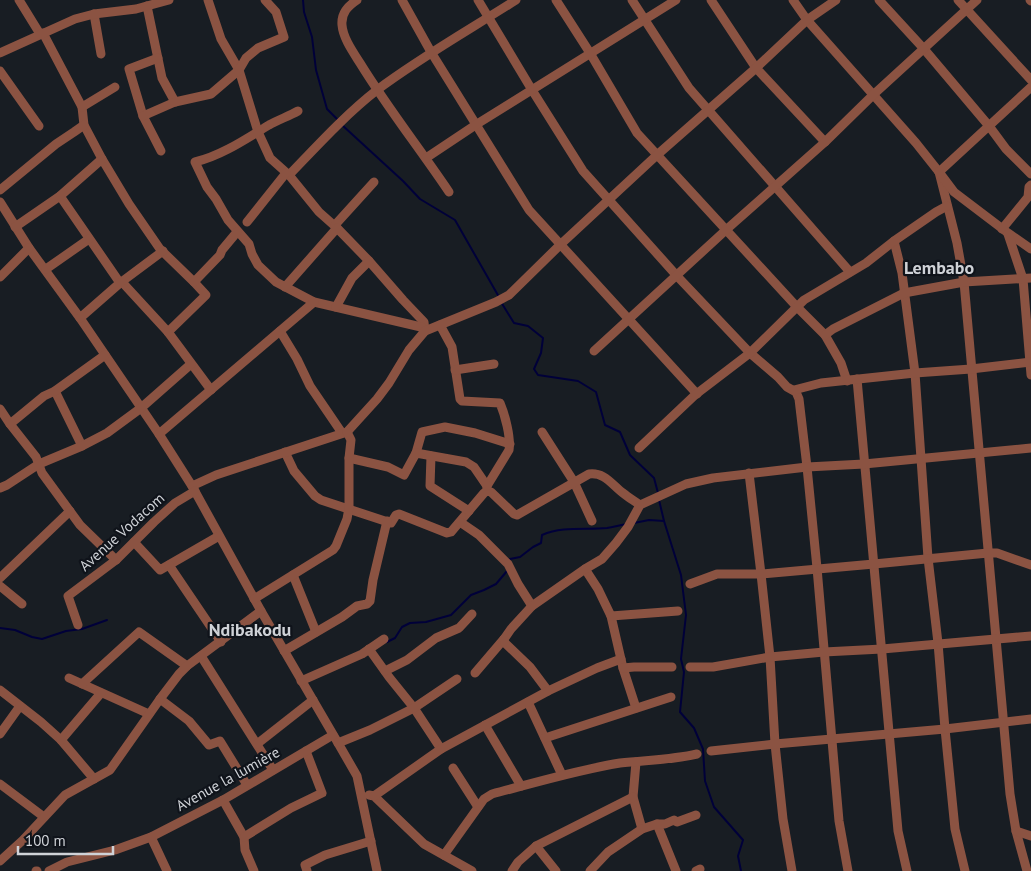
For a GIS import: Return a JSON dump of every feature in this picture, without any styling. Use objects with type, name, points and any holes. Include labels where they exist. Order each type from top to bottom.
[{"type":"street","points":[[20,0],[82,107],[84,125],[129,204],[160,249],[206,295],[168,332]]},
{"type":"street","points":[[133,0],[136,9]]},
{"type":"street","points":[[0,53],[75,19],[94,14],[136,9],[169,0]]},
{"type":"street","points":[[208,0],[221,39],[239,70],[258,132],[270,158],[287,174],[319,212],[369,261],[424,322],[425,331]]},
{"type":"street","points":[[143,116],[175,102],[211,94],[239,70],[246,58],[258,48],[284,37],[276,12],[265,0]]},
{"type":"street","points":[[357,0],[343,14],[342,26],[352,48],[377,91],[449,192]]},
{"type":"street","points":[[402,0],[431,52],[529,210],[697,394]]},
{"type":"street","points":[[478,0],[583,171],[676,276],[750,353],[787,387],[794,390],[799,399],[817,568],[839,821],[848,871]]},
{"type":"street","points":[[247,222],[287,174],[340,122],[377,91],[431,52],[516,0]]},
{"type":"street","points":[[556,0],[637,133],[797,307],[825,334],[847,381]]},
{"type":"street","points":[[632,0],[689,88],[850,272]]},
{"type":"street","points":[[426,158],[676,0]]},
{"type":"street","points":[[712,0],[756,68],[825,142]]},
{"type":"street","points":[[793,0],[807,20],[916,143],[954,192],[1031,250]]},
{"type":"street","points":[[345,432],[377,399],[409,350],[425,331],[509,295],[657,155],[756,68],[807,20],[836,0]]},
{"type":"street","points":[[878,0],[924,49],[1006,149],[1031,174]]},
{"type":"street","points":[[958,0],[1031,80]]},
{"type":"street","points":[[594,351],[774,186],[825,142],[977,0]]},
{"type":"street","points":[[147,6],[162,78],[175,102]]},
{"type":"street","points":[[94,14],[101,54]]},
{"type":"street","points":[[158,58],[128,69],[143,116],[161,151]]},
{"type":"street","points":[[0,71],[39,126]]},
{"type":"street","points":[[82,107],[115,87]]},
{"type":"street","points":[[939,172],[1031,87]]},
{"type":"street","points":[[298,111],[270,124],[208,159],[194,162],[207,187],[228,220],[249,244],[258,265],[276,282],[314,302],[421,327],[425,331]]},
{"type":"street","points":[[0,190],[56,144],[84,125]]},
{"type":"street","points":[[15,227],[60,196],[102,159]]},
{"type":"street","points":[[939,172],[957,243],[964,282],[1010,794],[1016,831],[1027,871]]},
{"type":"street","points":[[285,287],[374,182]]},
{"type":"street","points":[[1005,231],[1028,197],[1031,184]]},
{"type":"street","points":[[60,196],[121,283],[168,332],[210,390]]},
{"type":"street","points":[[0,202],[29,248],[80,318],[194,488],[254,599],[357,776],[378,871]]},
{"type":"street","points":[[639,448],[697,394],[750,353],[804,300],[866,263],[894,241],[947,206]]},
{"type":"street","points":[[1005,231],[1027,278],[1031,375]]},
{"type":"street","points":[[194,282],[220,255],[237,232]]},
{"type":"street","points":[[46,270],[89,239]]},
{"type":"street","points":[[894,241],[902,273],[915,373],[928,558],[938,643],[955,829],[965,871]]},
{"type":"street","points":[[0,277],[29,248]]},
{"type":"street","points":[[80,318],[163,251]]},
{"type":"street","points":[[336,307],[352,278],[369,261]]},
{"type":"street","points":[[825,334],[904,293],[964,282],[1027,278]]},
{"type":"street","points":[[159,434],[314,302]]},
{"type":"street","points":[[284,452],[294,471],[315,496],[321,500],[391,523],[396,515],[399,514],[447,533],[451,532],[484,493],[509,450],[510,444],[504,411],[500,403],[462,401],[460,399],[452,347],[440,325]]},
{"type":"street","points":[[254,599],[333,550],[347,519],[349,508],[350,440],[310,386],[297,359],[280,331]]},
{"type":"street","points":[[10,424],[44,396],[105,355]]},
{"type":"street","points":[[794,390],[821,384],[1030,362]]},
{"type":"street","points":[[0,488],[39,464],[107,433],[141,408],[191,364]]},
{"type":"street","points":[[455,370],[494,364]]},
{"type":"street","points":[[856,380],[898,831],[907,871]]},
{"type":"street","points":[[54,391],[82,446]]},
{"type":"street","points":[[0,409],[36,457],[42,473],[80,525],[116,560]]},
{"type":"street","points":[[349,458],[388,466],[404,475],[416,453],[422,432],[445,427],[475,433],[510,444]]},
{"type":"street","name":"Avenue Vodacom","points":[[78,625],[68,596],[116,560],[154,522],[194,488],[216,475],[345,432]]},
{"type":"street","points":[[542,432],[574,482],[592,521]]},
{"type":"street","points":[[476,673],[532,606],[584,569],[602,559],[628,526],[640,505],[686,484],[749,473],[1031,448]]},
{"type":"street","points":[[416,453],[466,462],[474,467],[487,488],[514,514],[518,515],[574,482],[589,474],[596,473],[606,478],[623,494],[640,505]]},
{"type":"street","points":[[431,456],[430,486],[469,511]]},
{"type":"street","points":[[749,473],[762,574],[770,657],[775,744],[783,819],[792,871]]},
{"type":"street","points":[[0,578],[70,511]]},
{"type":"street","points":[[284,651],[357,606],[370,601],[387,521]]},
{"type":"street","points":[[460,522],[479,535],[508,564],[532,606]]},
{"type":"street","points":[[134,542],[160,570],[219,536]]},
{"type":"street","points":[[690,584],[717,574],[762,574],[997,552],[1031,565]]},
{"type":"street","points":[[169,565],[221,642]]},
{"type":"street","points":[[584,569],[598,589],[612,616],[622,664],[636,708]]},
{"type":"street","points":[[293,575],[316,632]]},
{"type":"street","points":[[0,586],[22,604]]},
{"type":"street","points":[[0,861],[66,795],[110,770],[160,699],[187,666],[261,611]]},
{"type":"street","points":[[612,616],[678,611]]},
{"type":"street","points":[[385,671],[407,660],[436,638],[459,628],[472,614]]},
{"type":"street","points":[[82,684],[139,632],[187,666]]},
{"type":"street","points":[[690,666],[713,667],[770,657],[1031,636]]},
{"type":"street","points":[[301,681],[362,654],[384,639]]},
{"type":"street","points":[[504,639],[530,667],[548,691]]},
{"type":"street","points":[[369,649],[414,708],[440,750]]},
{"type":"street","points":[[201,656],[273,770]]},
{"type":"street","points":[[374,796],[440,750],[548,691],[597,668],[622,664],[634,667],[672,667]]},
{"type":"street","points":[[69,678],[149,714]]},
{"type":"street","name":"Avenue la lumière","points":[[49,871],[67,862],[115,850],[152,837],[223,800],[306,751],[336,739],[370,730],[414,708],[457,679]]},
{"type":"street","points":[[0,690],[61,740],[94,779]]},
{"type":"street","points":[[61,740],[101,693]]},
{"type":"street","points":[[545,738],[671,697]]},
{"type":"street","points":[[160,699],[189,721],[209,745],[220,741],[247,785]]},
{"type":"street","points":[[257,744],[313,700]]},
{"type":"street","points":[[528,702],[562,775]]},
{"type":"street","points":[[0,734],[20,706]]},
{"type":"street","points":[[711,751],[1031,719]]},
{"type":"street","points":[[486,725],[521,786]]},
{"type":"street","points":[[244,837],[291,808],[322,792],[306,751]]},
{"type":"street","points":[[444,855],[484,799],[492,794],[562,775],[621,763],[680,758],[698,754]]},
{"type":"street","points":[[636,762],[633,797],[642,829]]},
{"type":"street","points":[[453,768],[478,807]]},
{"type":"street","points":[[0,784],[44,818]]},
{"type":"street","points":[[360,793],[374,796],[424,844],[472,871]]},
{"type":"street","points":[[512,871],[518,862],[536,846],[633,797]]},
{"type":"street","points":[[223,800],[244,837],[245,850],[254,871]]},
{"type":"street","points":[[590,871],[608,852],[642,829],[674,820],[677,822],[696,815]]},
{"type":"street","points":[[658,824],[676,871]]},
{"type":"street","points":[[1016,831],[1031,836]]},
{"type":"street","points":[[152,837],[167,871]]},
{"type":"street","points":[[307,871],[305,865],[325,855],[371,841]]},
{"type":"street","points":[[536,846],[556,871]]},
{"type":"waterway","points":[[303,0],[304,12],[312,37],[316,70],[327,109],[337,119]]},
{"type":"waterway","points":[[342,125],[420,199],[455,220],[499,297]]},
{"type":"waterway","points":[[501,302],[514,323],[528,326],[543,338],[541,353],[534,369],[538,375],[578,381],[596,392],[605,425],[620,432],[630,455],[654,478],[658,493]]},
{"type":"waterway","points":[[659,500],[681,575],[686,615],[681,659],[684,672],[680,712],[694,728],[703,749],[705,781],[714,807],[743,840],[738,856],[741,871]]},
{"type":"waterway","points":[[634,523],[649,520],[664,521]]},
{"type":"waterway","points":[[509,562],[510,559],[520,557],[541,543],[542,535],[550,532],[566,529],[607,528],[627,524]]},
{"type":"waterway","points":[[387,642],[395,638],[402,627],[410,623],[426,622],[451,615],[471,595],[496,584],[507,571]]},
{"type":"waterway","points":[[0,628],[15,630],[42,639],[66,631],[82,629],[107,620]]},
{"type":"district","name":"Lembabo","points":[[939,268]]},
{"type":"district","name":"Ndibakodu","points":[[250,630]]}]
